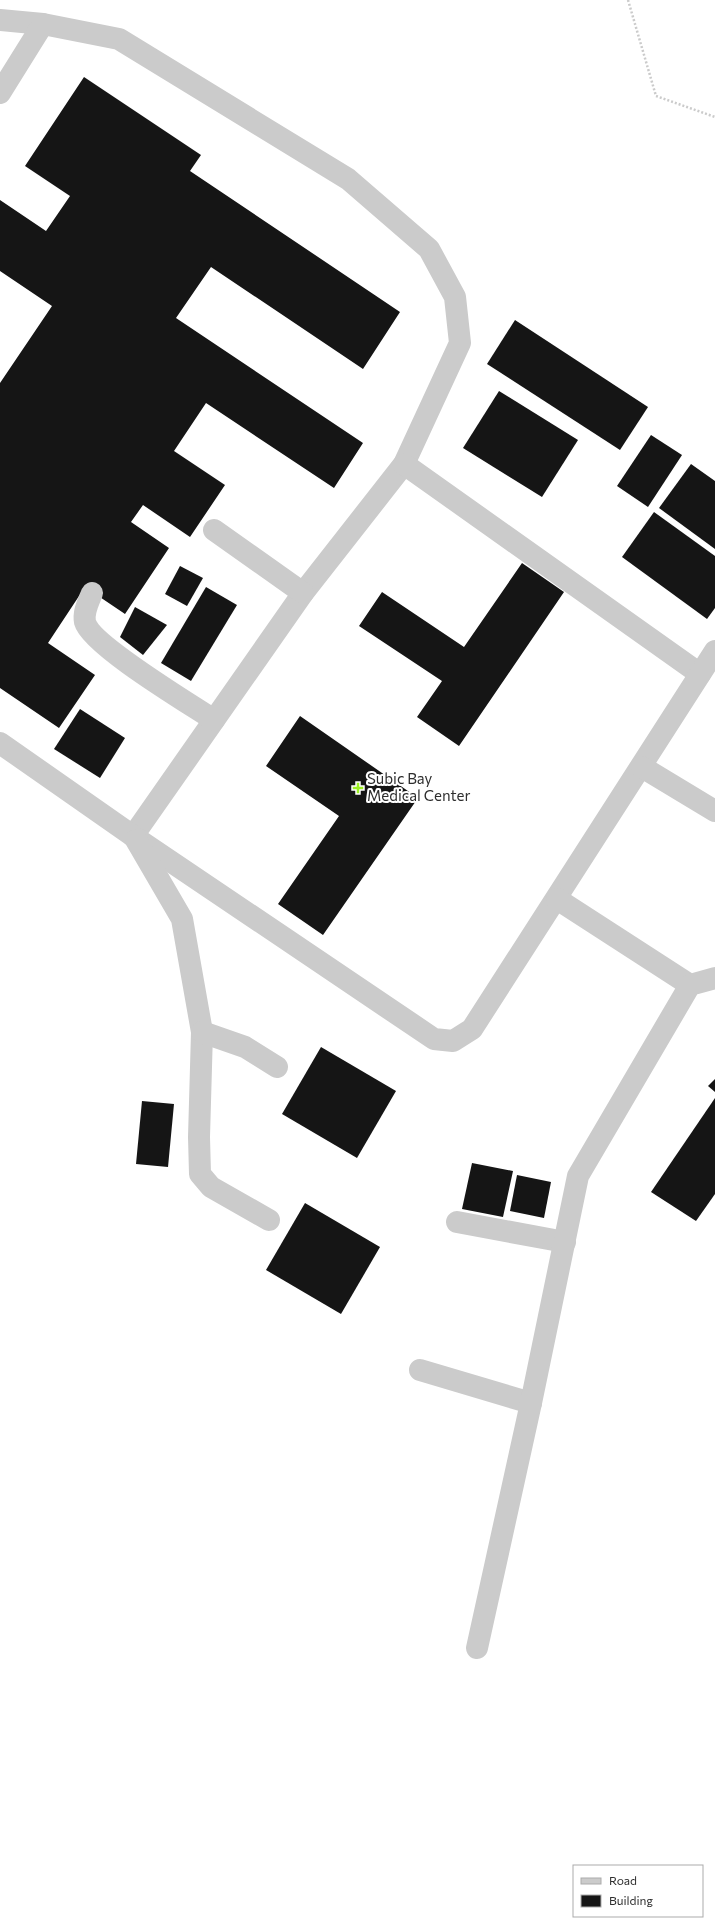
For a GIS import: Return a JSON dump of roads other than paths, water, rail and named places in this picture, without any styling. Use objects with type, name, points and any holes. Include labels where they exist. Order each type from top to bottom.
[{"type":"lane","points":[[0,20],[43,24],[119,38],[348,179],[429,249],[455,297],[460,343],[404,464],[303,593],[133,836]]},
{"type":"lane","points":[[0,94],[43,24]]},
{"type":"lane","points":[[404,464],[700,674]]},
{"type":"lane","points":[[214,530],[303,593]]},
{"type":"lane","points":[[92,593],[84,613],[86,623],[91,634],[127,663],[214,720]]},
{"type":"lane","points":[[0,743],[133,836],[434,1039],[453,1041],[472,1029],[642,767],[715,651]]},
{"type":"lane","points":[[642,767],[715,811]]},
{"type":"lane","points":[[133,836],[182,919],[202,1032],[199,1137],[200,1174],[212,1187],[269,1220]]},
{"type":"lane","points":[[557,899],[690,985]]},
{"type":"lane","points":[[477,1648],[531,1403],[578,1176],[690,985],[715,978]]},
{"type":"lane","points":[[202,1032],[245,1048],[277,1067]]},
{"type":"lane","points":[[457,1222],[564,1242]]},
{"type":"lane","points":[[420,1370],[531,1403]]},
{"type":"place","name":"Subic Bay Medical Center","points":[[358,788]]}]
